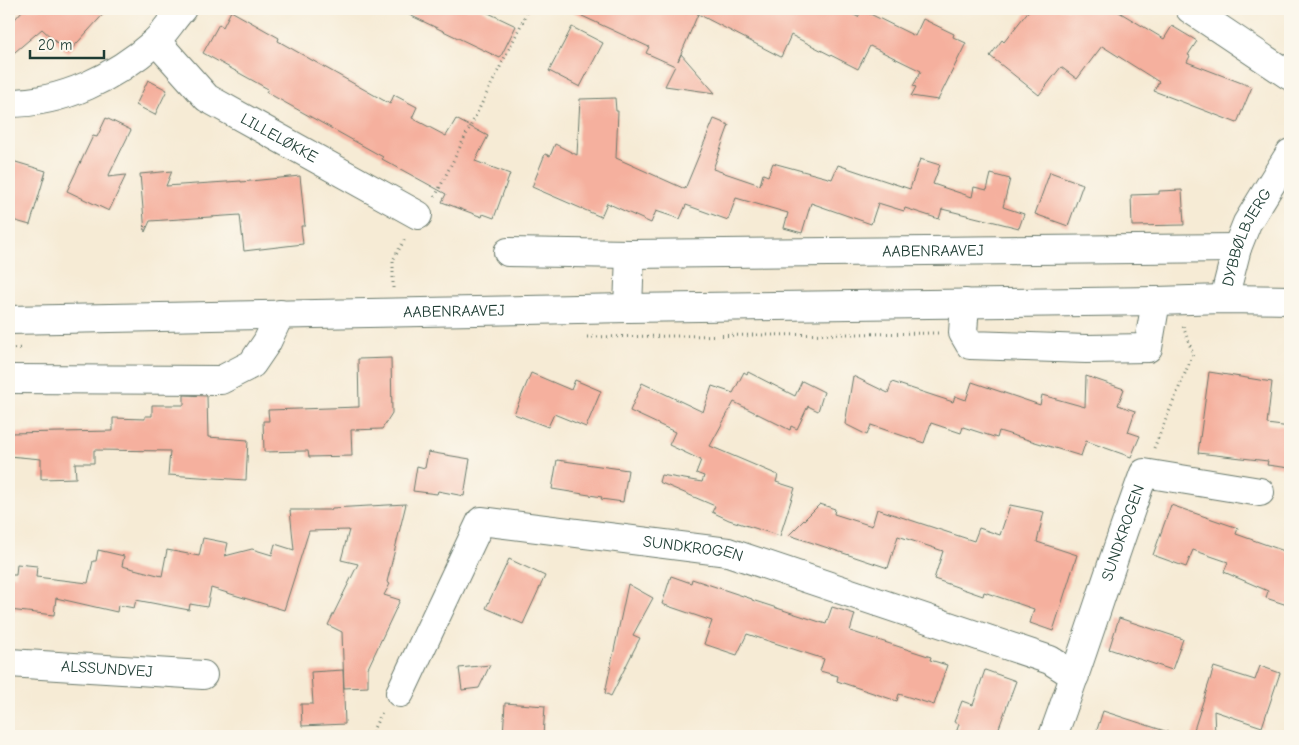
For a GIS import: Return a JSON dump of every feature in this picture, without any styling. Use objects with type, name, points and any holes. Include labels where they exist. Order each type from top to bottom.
[{"type":"street","points":[[9,103],[19,103],[68,94],[109,76],[156,41],[182,9]]},
{"type":"street","points":[[1190,9],[1290,76]]},
{"type":"street","name":"LILLELØKKE","points":[[156,41],[207,98],[418,216]]},
{"type":"street","name":"DYBBØLBJERG","points":[[1224,298],[1237,248],[1248,222],[1290,153]]},
{"type":"street","name":"AABENRAAVEJ","points":[[508,252],[630,254],[1237,248]]},
{"type":"street","points":[[628,308],[630,254]]},
{"type":"street","name":"AABENRAAVEJ","points":[[9,320],[628,308],[1156,301],[1224,298],[1290,300]]},
{"type":"street","points":[[965,303],[963,333],[970,345],[1103,349],[1148,348],[1156,301]]},
{"type":"street","points":[[9,379],[221,380],[252,364],[280,314]]},
{"type":"street","name":"SUNDKROGEN","points":[[1053,736],[1144,473],[1260,492]]},
{"type":"street","name":"SUNDKROGEN","points":[[400,693],[481,521],[728,552],[1050,660],[1075,676]]},
{"type":"street","name":"ALSSUNDVEJ","points":[[9,663],[203,675]]},
{"type":"path","points":[[398,313],[392,285],[393,260],[418,216],[429,208],[529,9]]},
{"type":"path","points":[[1144,473],[1193,354],[1184,327]]},
{"type":"building","points":[[19,9],[108,9],[68,53],[42,29],[9,57],[9,26],[22,11]]},
{"type":"building","points":[[397,9],[480,9],[516,26],[500,58]]},
{"type":"building","points":[[567,9],[841,9],[858,17],[862,10],[915,36],[923,19],[954,34],[953,37],[966,43],[938,100],[911,96],[916,87],[913,86],[921,71],[870,46],[858,69],[791,35],[781,57],[698,14],[678,61],[681,54],[715,93],[665,86],[675,66],[646,53],[649,47]]},
{"type":"building","points":[[1030,9],[1114,9],[1164,39],[1172,26],[1197,41],[1188,55],[1190,56],[1187,62],[1252,87],[1237,123],[1154,91],[1159,82],[1102,46],[1077,79],[1061,67],[1039,95],[990,56],[1002,40],[1004,42]]},
{"type":"building","points":[[231,11],[279,38],[278,41],[390,104],[394,95],[417,107],[412,118],[446,136],[456,119],[488,136],[475,161],[510,174],[494,218],[483,214],[482,217],[442,202],[446,194],[266,92],[268,89],[203,53],[219,24],[223,27]]},
{"type":"building","points":[[572,27],[603,43],[580,87],[549,71]]},
{"type":"building","points":[[148,80],[167,90],[155,115],[136,105]]},
{"type":"building","points":[[615,98],[616,111],[618,111],[616,158],[685,189],[714,119],[729,125],[713,169],[760,185],[763,174],[768,176],[773,163],[832,179],[838,165],[910,189],[920,159],[940,165],[933,184],[972,197],[974,187],[987,190],[991,174],[1010,179],[1003,207],[1024,214],[1019,228],[942,209],[939,219],[905,208],[904,211],[878,203],[871,224],[811,203],[802,233],[784,228],[788,213],[736,198],[728,220],[686,205],[680,219],[656,211],[651,223],[607,203],[601,217],[532,187],[545,154],[550,156],[555,144],[577,155],[580,99]]},
{"type":"building","points":[[106,118],[131,130],[108,177],[126,175],[109,211],[67,191],[93,136],[97,137]]},
{"type":"building","points":[[9,160],[46,171],[30,225],[9,219]]},
{"type":"building","points":[[172,171],[166,186],[241,182],[300,176],[305,226],[301,226],[303,244],[244,251],[240,215],[150,221],[145,232],[140,174]]},
{"type":"building","points":[[1050,172],[1083,184],[1068,226],[1035,214]]},
{"type":"building","points":[[1182,190],[1184,225],[1132,226],[1131,195],[1159,194],[1159,191]]},
{"type":"building","points":[[391,358],[392,413],[382,429],[351,430],[352,456],[309,457],[308,451],[264,452],[263,421],[269,421],[268,410],[359,407],[358,359]]},
{"type":"building","points":[[744,372],[747,374],[748,372],[795,396],[802,381],[824,392],[818,411],[808,406],[797,429],[791,426],[790,430],[734,402],[710,446],[778,475],[776,482],[795,488],[780,536],[729,520],[712,512],[715,506],[659,482],[661,475],[702,482],[704,476],[696,473],[701,460],[669,445],[675,432],[630,411],[642,383],[703,412],[712,386],[733,393]]},
{"type":"building","points":[[1209,372],[1272,382],[1267,424],[1290,427],[1290,468],[1267,465],[1268,461],[1198,453]]},
{"type":"building","points":[[531,373],[571,390],[575,380],[601,391],[586,427],[554,414],[548,427],[514,414]]},
{"type":"building","points":[[853,376],[888,393],[892,382],[953,402],[955,396],[966,400],[972,382],[1040,405],[1042,395],[1085,407],[1086,376],[1124,389],[1118,405],[1135,411],[1128,432],[1140,436],[1131,457],[1086,441],[1081,456],[999,431],[997,438],[963,427],[961,433],[931,423],[924,443],[871,425],[867,435],[845,424]]},
{"type":"building","points":[[184,395],[207,396],[208,437],[248,440],[246,480],[168,475],[170,451],[94,450],[94,463],[75,463],[76,478],[41,479],[41,459],[9,456],[9,433],[113,431],[113,418],[145,419],[145,416],[152,416],[152,405],[184,405]]},
{"type":"building","points":[[428,452],[470,459],[464,496],[438,491],[437,494],[413,491],[417,466],[425,468]]},
{"type":"building","points":[[557,460],[628,470],[623,502],[552,489]]},
{"type":"building","points":[[406,504],[387,582],[390,584],[384,595],[400,600],[368,668],[368,687],[344,688],[342,632],[328,625],[358,564],[341,560],[349,530],[309,531],[284,610],[211,588],[207,607],[190,604],[189,610],[136,600],[134,608],[118,605],[117,612],[56,598],[54,615],[9,610],[9,575],[16,575],[17,564],[37,566],[36,577],[88,583],[93,561],[96,561],[98,550],[124,556],[122,566],[162,576],[167,550],[199,556],[203,538],[228,543],[225,556],[252,549],[272,555],[275,544],[294,550],[290,510],[331,510],[332,508]]},
{"type":"building","points":[[820,504],[835,509],[834,514],[872,526],[877,509],[974,541],[979,528],[1000,535],[1010,505],[1044,512],[1037,542],[1077,555],[1053,631],[1030,623],[1034,609],[984,592],[983,596],[934,579],[943,551],[898,536],[888,568],[789,535]]},
{"type":"building","points":[[1171,505],[1238,528],[1236,534],[1290,553],[1290,606],[1266,598],[1268,591],[1224,572],[1228,562],[1193,550],[1186,567],[1153,555]]},
{"type":"building","points":[[509,559],[545,576],[523,624],[486,608]]},
{"type":"building","points":[[671,576],[691,583],[692,579],[826,624],[832,607],[855,614],[850,631],[931,657],[930,660],[947,665],[934,705],[899,694],[897,701],[837,681],[838,676],[820,671],[824,659],[747,634],[737,655],[704,644],[712,621],[662,604]]},
{"type":"building","points":[[628,584],[653,598],[633,635],[640,638],[611,696],[605,693]]},
{"type":"building","points":[[1119,618],[1183,639],[1172,670],[1109,649]]},
{"type":"building","points":[[490,665],[479,688],[462,690],[459,668]]},
{"type":"building","points":[[1260,666],[1280,673],[1262,727],[1214,711],[1215,736],[1192,736],[1214,667],[1255,680]]},
{"type":"building","points":[[343,670],[345,724],[302,726],[301,704],[313,704],[311,672]]},
{"type":"building","points":[[985,670],[1016,681],[996,736],[955,736],[959,724],[954,722],[962,701],[973,705]]},
{"type":"building","points":[[505,703],[545,706],[543,736],[503,736]]},
{"type":"building","points":[[1103,711],[1168,732],[1167,736],[1095,736]]}]
